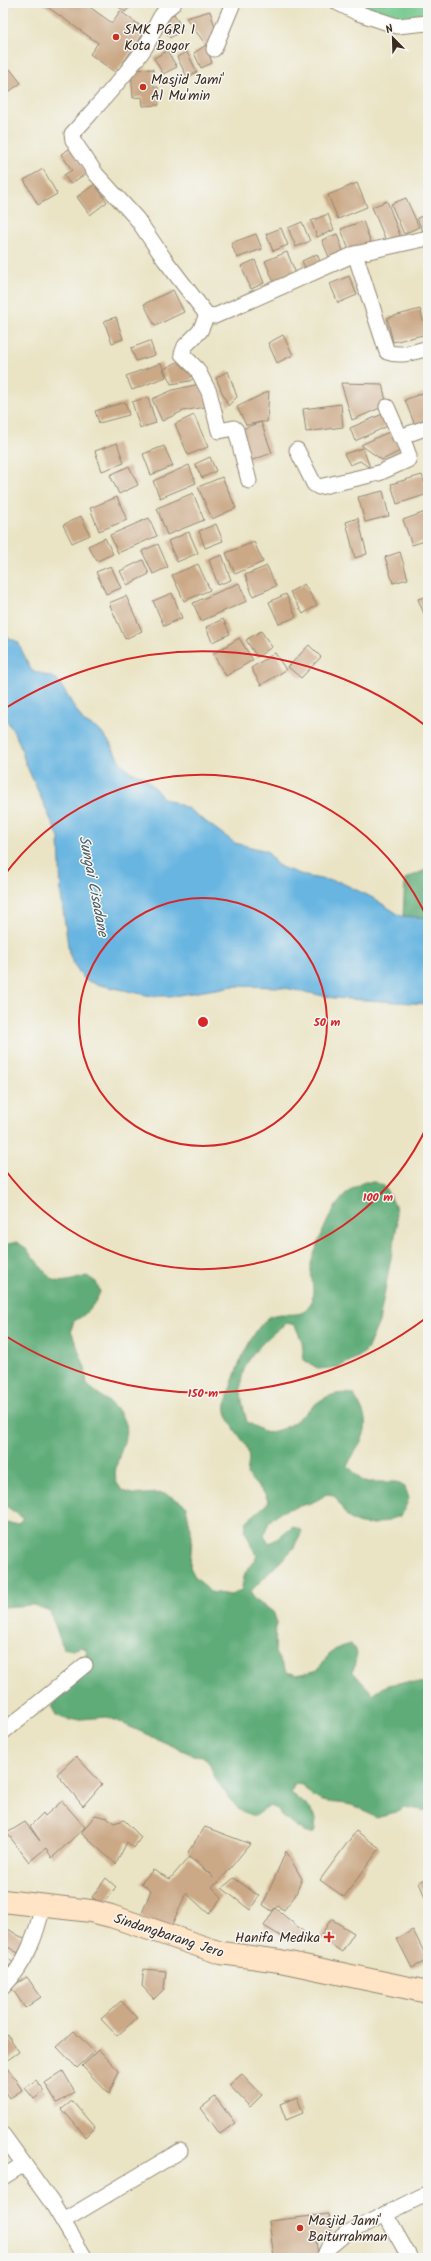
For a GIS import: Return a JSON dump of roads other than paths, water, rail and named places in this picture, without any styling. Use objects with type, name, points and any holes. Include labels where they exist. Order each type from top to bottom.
[{"type":"street","points":[[174,3],[164,10],[145,47],[116,85],[72,134],[72,140],[96,174],[137,219],[165,260],[207,315],[215,316],[355,254],[428,238]]},
{"type":"street","points":[[214,49],[233,3]]},
{"type":"street","points":[[338,3],[358,13],[397,26],[428,23]]},
{"type":"street","points":[[355,254],[387,352],[395,355],[428,348]]},
{"type":"street","points":[[207,315],[200,331],[185,346],[182,354],[197,369],[209,392],[219,432],[234,428],[236,430],[249,482]]},
{"type":"street","points":[[297,450],[314,484],[318,487],[379,473],[408,460],[409,456],[402,437],[398,436],[387,407]]},
{"type":"street","points":[[402,437],[428,426]]},
{"type":"street","points":[[3,1732],[85,1665]]},
{"type":"street","name":"Sindangbarang Jero","points":[[3,1901],[43,1905],[111,1916],[221,1953],[280,1961],[428,1992]]},
{"type":"street","points":[[3,1987],[16,1973],[38,1931],[43,1905]]},
{"type":"street","points":[[3,2135],[63,2220],[86,2258]]},
{"type":"street","points":[[63,2220],[180,2151]]},
{"type":"street","points":[[3,2177],[24,2164]]},
{"type":"street","points":[[324,2258],[328,2248],[335,2240],[428,2193]]},
{"type":"street","points":[[385,2214],[410,2258]]},
{"type":"water","name":"Sungai Cisadane","points":[[3,635],[18,642],[31,670],[57,679],[83,721],[99,730],[110,743],[120,762],[131,772],[144,776],[162,797],[187,808],[235,843],[267,851],[276,864],[283,868],[309,877],[340,882],[373,898],[401,916],[428,918],[428,1004],[334,998],[280,987],[234,986],[174,996],[151,996],[96,984],[85,980],[73,963],[69,953],[61,895],[59,838],[25,762],[19,742],[8,722],[3,717]]},
{"type":"place","name":"SMK PGRI 1 Kota Bogor","points":[[116,37]]},
{"type":"place","name":"Masjid Jami' Al Mu'min","points":[[143,87]]},
{"type":"place","name":"Hanifa Medika","points":[[329,1937]]},
{"type":"place","name":"Masjid Jami' Baiturrahman","points":[[300,2228]]}]
